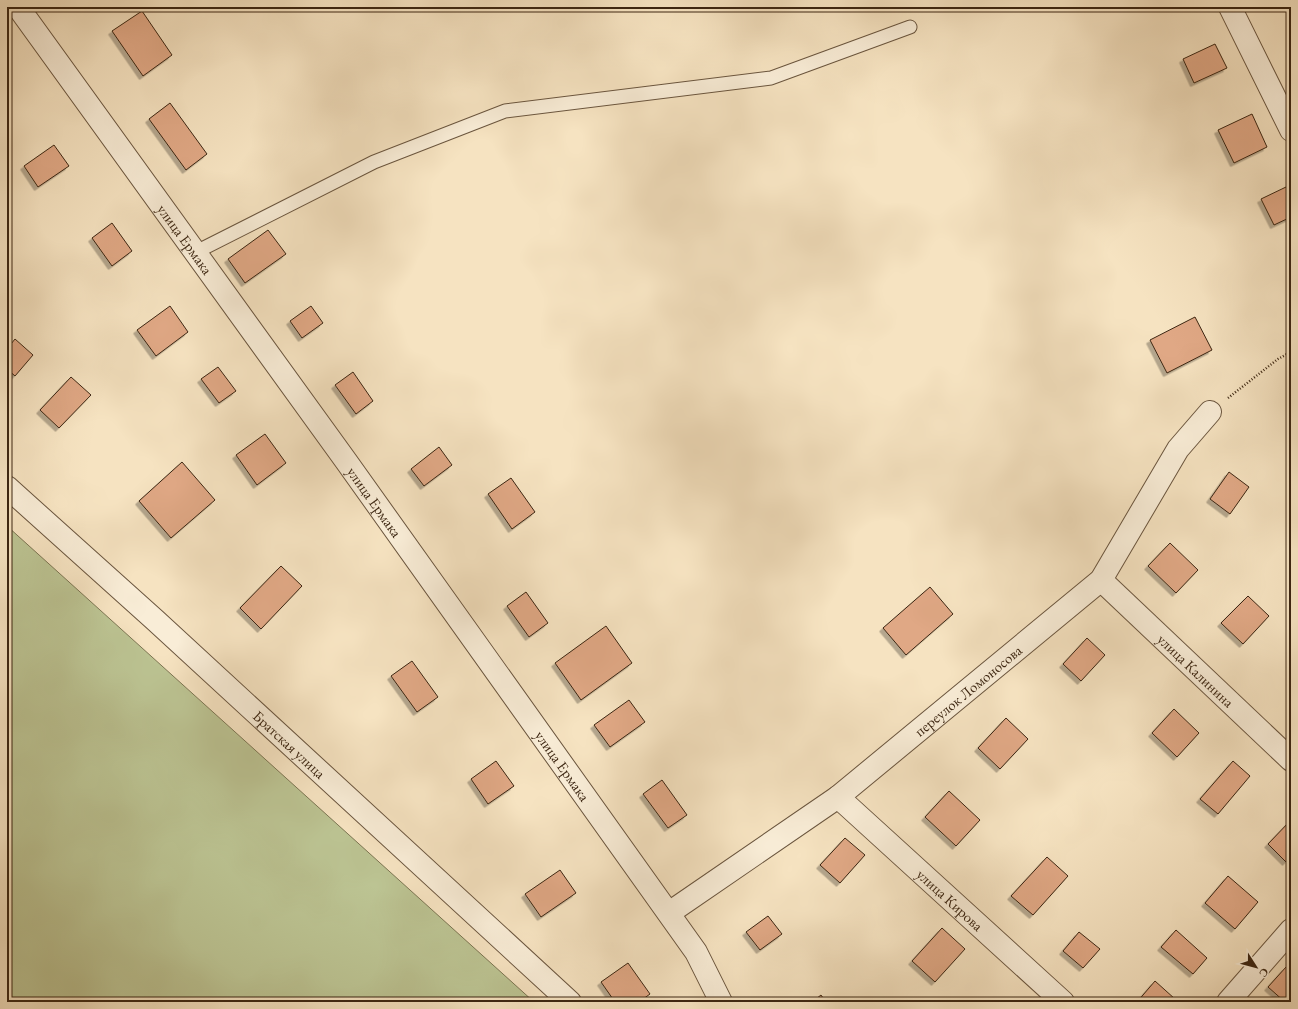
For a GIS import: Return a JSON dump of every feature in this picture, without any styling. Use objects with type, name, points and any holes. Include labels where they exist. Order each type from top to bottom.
[{"type":"street","name":"улица Ермака","points":[[18,7],[342,455],[669,913],[696,952],[721,1002]]},
{"type":"street","points":[[1230,7],[1291,130]]},
{"type":"street","name":"переулок Ломоносова","points":[[669,913],[838,797],[1101,580],[1178,450],[1210,412]]},
{"type":"street","name":"Братская улица","points":[[7,487],[161,625],[570,1002]]},
{"type":"street","name":"улица Калинина","points":[[1101,580],[1291,760]]},
{"type":"street","name":"улица Кирова","points":[[838,797],[1063,1002]]},
{"type":"street","points":[[1228,1002],[1291,930]]},
{"type":"lane","points":[[196,252],[374,162],[504,111],[771,78],[910,27]]},
{"type":"path","points":[[1210,412],[1278,359],[1291,352]]},
{"type":"green space","points":[[7,526],[534,1002],[7,1002]]},
{"type":"building","points":[[142,11],[172,55],[143,76],[112,31]]},
{"type":"building","points":[[1215,44],[1227,68],[1194,83],[1183,59]]},
{"type":"building","points":[[170,103],[207,154],[186,170],[149,119]]},
{"type":"building","points":[[1252,114],[1267,147],[1234,163],[1218,130]]},
{"type":"building","points":[[54,145],[69,166],[38,187],[24,166]]},
{"type":"building","points":[[1286,187],[1291,198],[1291,217],[1274,225],[1261,199]]},
{"type":"building","points":[[112,223],[132,251],[112,266],[92,238]]},
{"type":"building","points":[[268,230],[286,254],[245,283],[228,259]]},
{"type":"building","points":[[170,306],[188,332],[156,356],[137,330]]},
{"type":"building","points":[[311,306],[323,323],[302,338],[290,321]]},
{"type":"building","points":[[1195,317],[1212,350],[1167,373],[1150,340]]},
{"type":"building","points":[[15,339],[33,355],[15,376],[7,369],[7,349]]},
{"type":"building","points":[[218,367],[236,391],[219,403],[201,379]]},
{"type":"building","points":[[353,372],[373,401],[356,414],[335,385]]},
{"type":"building","points":[[71,377],[91,395],[59,428],[40,410]]},
{"type":"building","points":[[265,434],[286,463],[257,485],[236,455]]},
{"type":"building","points":[[439,447],[452,465],[424,486],[411,469]]},
{"type":"building","points":[[182,462],[215,500],[171,538],[139,501]]},
{"type":"building","points":[[1229,472],[1249,487],[1230,514],[1210,499]]},
{"type":"building","points":[[511,478],[535,512],[512,529],[488,494]]},
{"type":"building","points":[[1170,543],[1198,570],[1176,593],[1148,566]]},
{"type":"building","points":[[281,566],[302,586],[261,629],[240,608]]},
{"type":"building","points":[[930,587],[953,614],[906,655],[883,628]]},
{"type":"building","points":[[526,592],[548,623],[529,637],[507,606]]},
{"type":"building","points":[[1248,596],[1269,616],[1243,644],[1221,623]]},
{"type":"building","points":[[606,626],[632,663],[581,700],[555,663]]},
{"type":"building","points":[[1087,638],[1105,655],[1081,681],[1063,664]]},
{"type":"building","points":[[412,661],[438,697],[417,712],[391,676]]},
{"type":"building","points":[[629,700],[645,722],[610,747],[594,725]]},
{"type":"building","points":[[1174,709],[1199,733],[1177,757],[1152,733]]},
{"type":"building","points":[[1006,718],[1028,739],[1000,769],[978,748]]},
{"type":"building","points":[[496,761],[514,786],[488,804],[471,779]]},
{"type":"building","points":[[1233,761],[1250,776],[1218,814],[1200,799]]},
{"type":"building","points":[[662,780],[687,815],[668,828],[643,794]]},
{"type":"building","points":[[949,791],[980,820],[956,846],[925,817]]},
{"type":"building","points":[[1291,820],[1291,857],[1286,862],[1268,844]]},
{"type":"building","points":[[845,838],[865,855],[840,883],[820,865]]},
{"type":"building","points":[[1047,857],[1068,876],[1033,915],[1011,896]]},
{"type":"building","points":[[560,870],[576,893],[541,917],[525,894]]},
{"type":"building","points":[[1228,876],[1258,902],[1235,929],[1205,903]]},
{"type":"building","points":[[768,916],[782,934],[760,950],[746,932]]},
{"type":"building","points":[[942,928],[965,949],[935,982],[912,961]]},
{"type":"building","points":[[1176,930],[1207,958],[1193,974],[1161,947]]},
{"type":"building","points":[[1079,932],[1100,949],[1083,968],[1063,951]]},
{"type":"building","points":[[628,963],[650,994],[639,1002],[615,1002],[601,982]]},
{"type":"building","points":[[1286,967],[1291,971],[1291,1002],[1285,1002],[1268,987]]},
{"type":"building","points":[[1155,981],[1175,999],[1172,1002],[1137,1002]]},
{"type":"building","points":[[821,995],[826,1002],[812,1002]]}]
